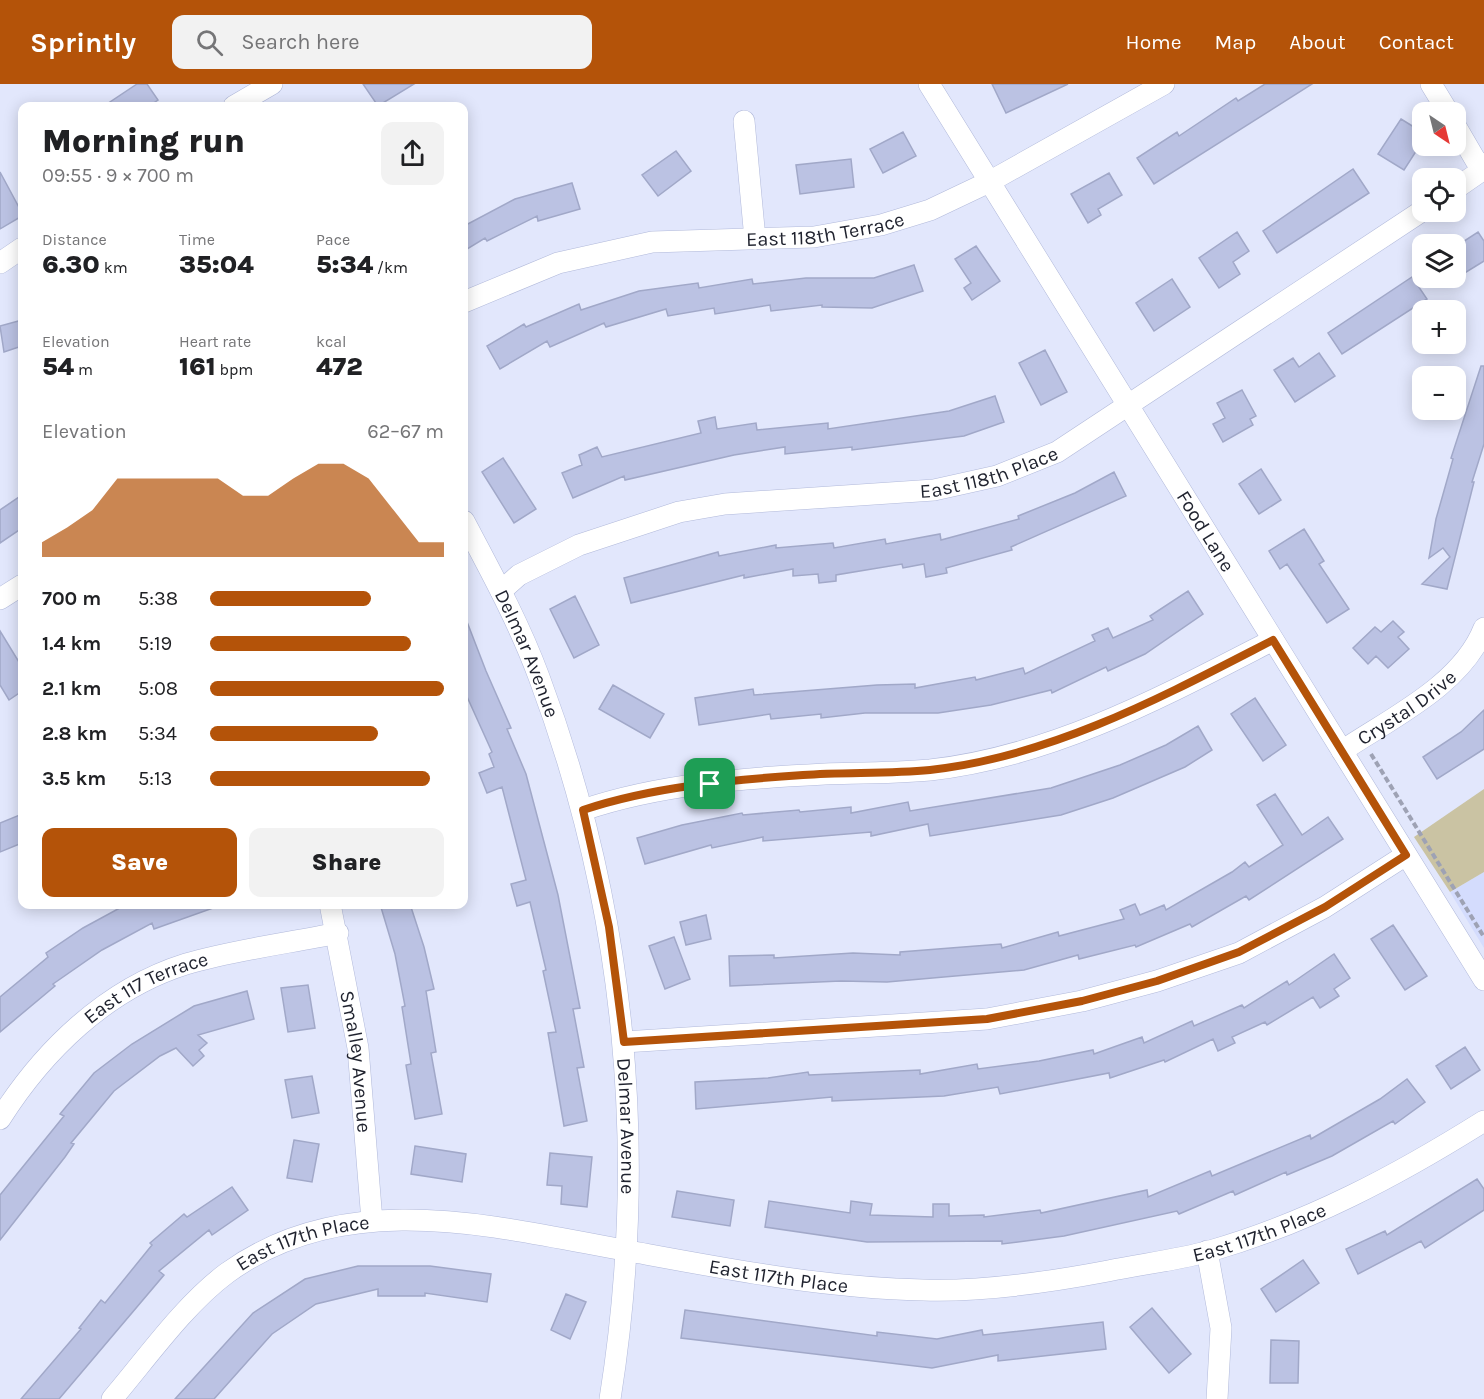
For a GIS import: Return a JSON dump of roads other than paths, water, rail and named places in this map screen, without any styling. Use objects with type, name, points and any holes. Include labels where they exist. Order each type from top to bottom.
[{"type":"street","points":[[241,102],[272,84]]},
{"type":"street","name":"Food Lane","points":[[929,84],[1484,980]]},
{"type":"street","name":"East 118th Terrace","points":[[468,300],[558,263],[652,242],[814,237],[881,225],[930,210],[989,182],[1164,84]]},
{"type":"street","points":[[1431,84],[1442,102]]},
{"type":"street","points":[[744,121],[755,239]]},
{"type":"street","points":[[1466,144],[1476,161],[1484,167],[1466,181]]},
{"type":"street","name":"East 118th Place","points":[[501,591],[519,575],[579,545],[679,512],[725,504],[934,490],[997,476],[1057,452],[1412,218]]},
{"type":"street","points":[[0,263],[18,251]]},
{"type":"street","name":"Delmar Avenue","points":[[468,529],[501,591],[539,676],[583,810],[609,927],[624,1042],[629,1143],[626,1251],[610,1399]]},
{"type":"street","points":[[0,599],[18,588]]},
{"type":"street","name":"Crystal Drive","points":[[1342,752],[1451,678],[1478,644],[1484,628]]},
{"type":"street","points":[[583,810],[619,798],[710,784],[802,775],[930,770],[1008,756],[1066,738],[1162,698],[1273,640]]},
{"type":"street","points":[[624,1042],[987,1019],[1082,1001],[1157,981],[1239,952],[1325,907],[1406,855]]},
{"type":"street","name":"Smalley Avenue","points":[[331,909],[338,933],[358,1048],[372,1221]]},
{"type":"street","name":"East 117 Terrace","points":[[0,1119],[22,1086],[55,1047],[94,1013],[135,986],[185,964],[338,933]]},
{"type":"street","name":"East 117th Place","points":[[112,1399],[202,1295],[227,1273],[261,1252],[297,1236],[336,1225],[372,1221],[424,1220],[486,1224],[811,1283],[927,1290],[1053,1281],[1208,1251],[1281,1227],[1421,1161],[1484,1121]]},
{"type":"street","points":[[1208,1251],[1221,1328],[1217,1399]]}]
